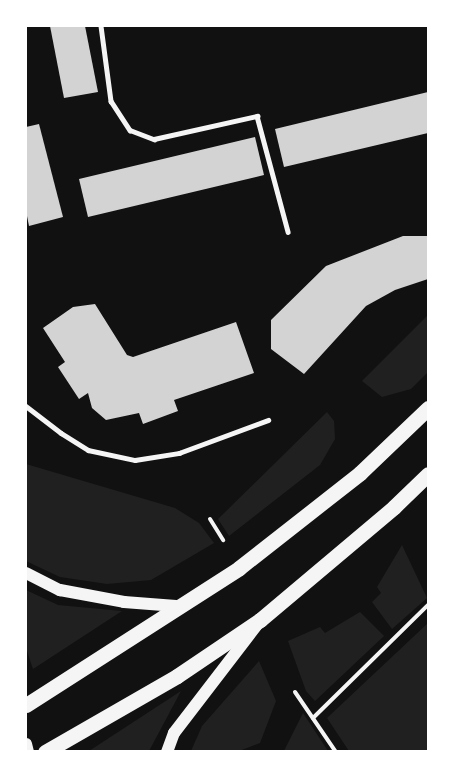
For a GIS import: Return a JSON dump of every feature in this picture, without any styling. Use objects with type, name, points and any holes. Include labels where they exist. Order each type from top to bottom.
[{"type":"main road","points":[[26,705],[257,553],[360,473],[429,408]]},
{"type":"main road","points":[[45,752],[177,676],[260,620],[394,507],[429,474]]},
{"type":"main road","points":[[26,573],[60,590],[124,602],[176,606]]},
{"type":"main road","points":[[167,752],[174,733],[260,620]]},
{"type":"main road","points":[[26,744],[28,752]]},
{"type":"lane","points":[[100,26],[111,101],[130,130],[153,139],[257,116],[288,232]]},
{"type":"lane","points":[[26,406],[88,450],[135,460],[178,453],[268,420]]},
{"type":"path","points":[[210,519],[223,540]]},
{"type":"path","points":[[313,718],[429,605]]},
{"type":"path","points":[[295,692],[336,752]]},
{"type":"shaded area","points":[[428,315],[428,372],[411,389],[382,397],[362,381]]},
{"type":"shaded area","points":[[327,412],[334,421],[335,439],[320,465],[229,536],[218,519]]},
{"type":"shaded area","points":[[26,464],[175,508],[199,523],[214,543],[151,580],[107,584],[60,577],[26,561]]},
{"type":"shaded area","points":[[402,545],[427,598],[392,629],[372,602],[381,593],[377,587]]},
{"type":"shaded area","points":[[26,590],[58,605],[122,611],[33,669],[26,648]]},
{"type":"shaded area","points":[[360,612],[384,636],[315,701],[306,691],[288,641],[320,627],[325,633]]},
{"type":"shaded area","points":[[428,623],[428,751],[349,751],[327,718]]},
{"type":"shaded area","points":[[259,661],[276,701],[260,743],[239,751],[191,751],[202,726]]},
{"type":"shaded area","points":[[181,691],[149,751],[89,751]]},
{"type":"shaded area","points":[[303,713],[328,751],[284,751]]},
{"type":"building","points":[[50,26],[85,26],[98,92],[64,98]]},
{"type":"building","points":[[428,92],[428,133],[284,167],[275,129]]},
{"type":"building","points":[[39,124],[63,217],[29,226],[26,211],[26,127]]},
{"type":"building","points":[[255,137],[264,175],[88,217],[79,179]]},
{"type":"building","points":[[403,236],[428,236],[428,279],[395,290],[366,306],[304,374],[271,349],[271,320],[326,266]]},
{"type":"building","points":[[95,304],[127,355],[133,357],[236,322],[254,373],[174,400],[178,411],[143,424],[139,413],[106,420],[92,408],[88,393],[79,399],[58,367],[65,362],[43,328],[73,307]]}]
